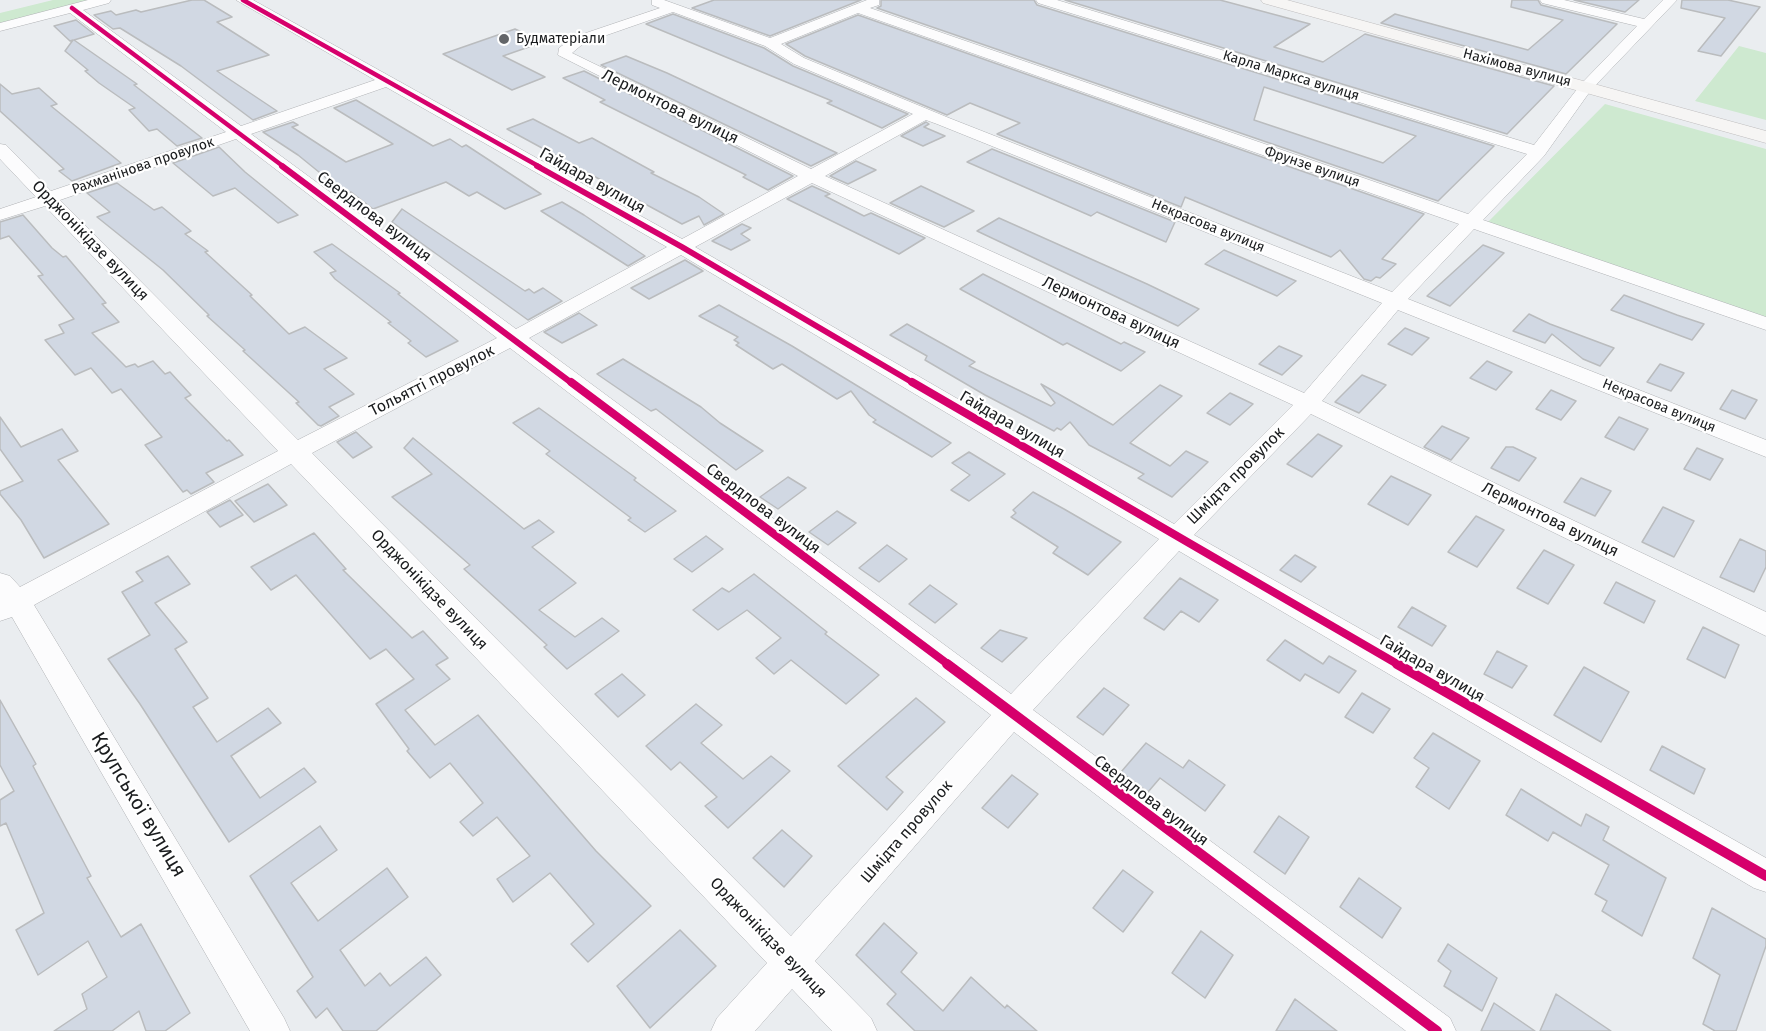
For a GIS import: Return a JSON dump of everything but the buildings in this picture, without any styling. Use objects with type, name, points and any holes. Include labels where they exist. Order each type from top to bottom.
[{"type":"main road","name":"Нахімова вулиця","points":[[1269,0],[1766,137]]},
{"type":"street","points":[[0,27],[104,0]]},
{"type":"street","name":"Гайдара вулиця","points":[[243,0],[682,247],[1176,537],[1766,876]]},
{"type":"street","name":"Некрасова вулиця","points":[[652,0],[770,44],[799,61],[925,114],[1766,449]]},
{"type":"street","points":[[770,44],[880,0]]},
{"type":"street","name":"Карла Маркса вулиця","points":[[1043,0],[1538,152]]},
{"type":"street","points":[[1547,0],[1647,24]]},
{"type":"street","name":"Шмідта провулок","points":[[730,1031],[1012,713],[1176,537],[1308,403],[1395,301],[1538,152],[1586,87],[1670,0]]},
{"type":"street","name":"Свердлова вулиця","points":[[72,8],[1437,1031]]},
{"type":"street","name":"Лермонтова вулиця","points":[[672,8],[579,40],[564,51],[574,61],[810,176],[1308,403],[1766,625]]},
{"type":"street","name":"Фрунзе вулиця","points":[[859,9],[1766,324]]},
{"type":"street","name":"Рахманінова провулок","points":[[0,215],[388,81]]},
{"type":"street","name":"Тольятті провулок","points":[[6,598],[514,338],[925,114]]},
{"type":"street","name":"Орджонікідзе вулиця","points":[[0,149],[858,1031]]},
{"type":"street","name":"Крупської вулиця","points":[[6,598],[271,1031]]},
{"type":"green space","points":[[53,0],[93,0],[0,23],[0,13]]},
{"type":"green space","points":[[1739,46],[1766,53],[1766,120],[1695,101]]},
{"type":"green space","points":[[1605,104],[1766,149],[1766,321],[1487,223]]},
{"type":"cycle path","points":[[243,0],[682,247],[1176,537],[1766,876]]},
{"type":"cycle path","points":[[72,8],[1437,1031]]},
{"type":"place","name":"Будматеріали","points":[[504,39]]}]
